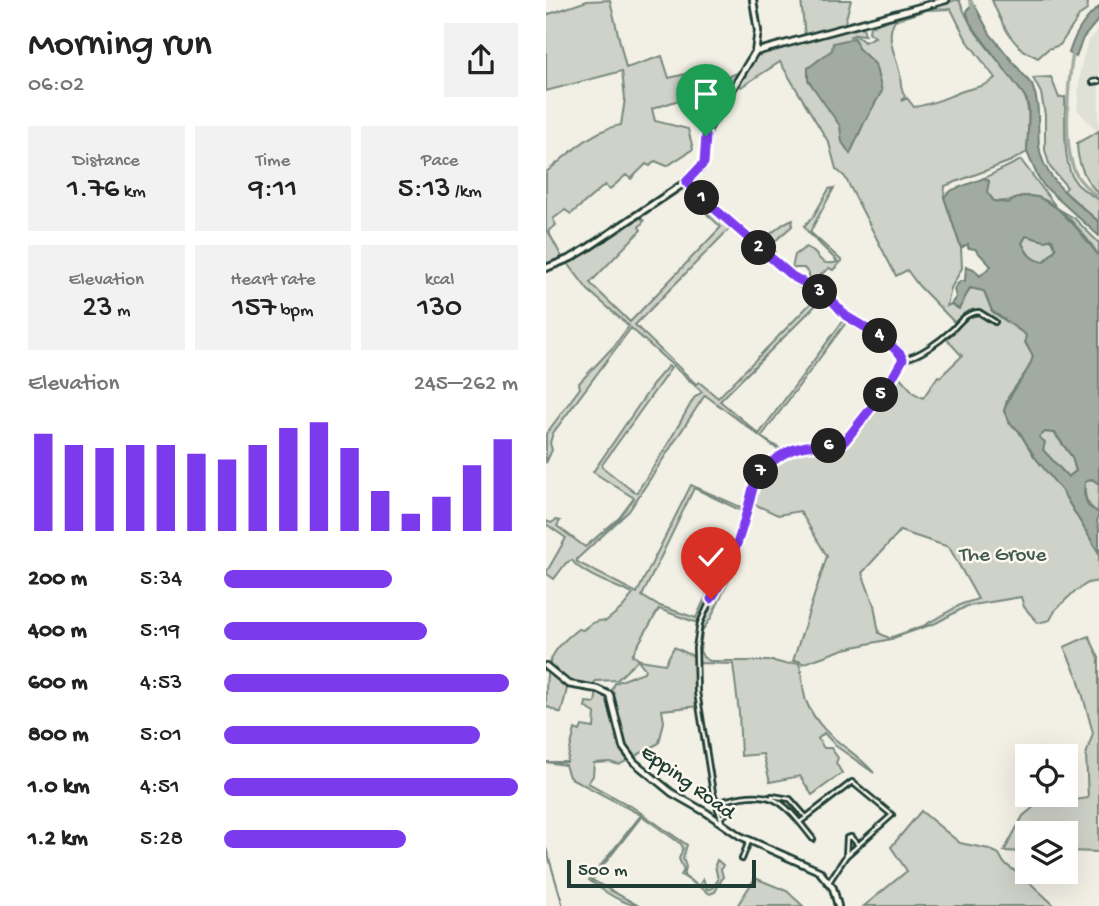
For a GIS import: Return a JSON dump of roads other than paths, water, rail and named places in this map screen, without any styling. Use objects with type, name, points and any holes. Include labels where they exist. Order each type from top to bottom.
[{"type":"street","points":[[546,268],[571,258],[686,182],[704,163],[709,129],[755,52],[758,31],[753,0]]},
{"type":"street","points":[[755,52],[946,0]]},
{"type":"street","points":[[1093,82],[1099,81]]},
{"type":"street","points":[[686,182],[792,276],[827,295],[846,316],[883,338],[903,359]]},
{"type":"street","points":[[903,359],[914,357],[944,336],[967,313],[979,312],[995,322]]},
{"type":"street","points":[[724,825],[715,804],[697,692],[696,641],[705,611],[731,559],[755,480],[776,458],[789,452],[805,446],[839,445],[845,441],[886,389],[903,359]]},
{"type":"street","name":"Epping Road","points":[[546,666],[568,684],[607,693],[611,697],[623,747],[630,758],[672,793],[749,841],[813,868],[829,882]]},
{"type":"street","points":[[800,822],[852,782],[892,815],[846,856],[829,882],[838,906]]},
{"type":"street","points":[[708,813],[715,804],[743,796],[770,796],[792,801],[806,817]]},
{"type":"street","points":[[770,796],[787,808],[813,839]]},
{"type":"street","points":[[778,802],[779,797]]},
{"type":"street","points":[[720,817],[733,810]]},
{"type":"street","points":[[846,856],[847,838],[851,837],[858,845]]},
{"type":"street","points":[[742,859],[749,841]]},
{"type":"waterway","points":[[970,0],[975,12]]},
{"type":"waterway","points":[[1073,53],[1068,98],[1069,148],[1078,178],[1099,198]]},
{"type":"waterway","points":[[546,848],[563,906]]},
{"type":"park label","name":"The Grove","points":[[1003,553]]}]
